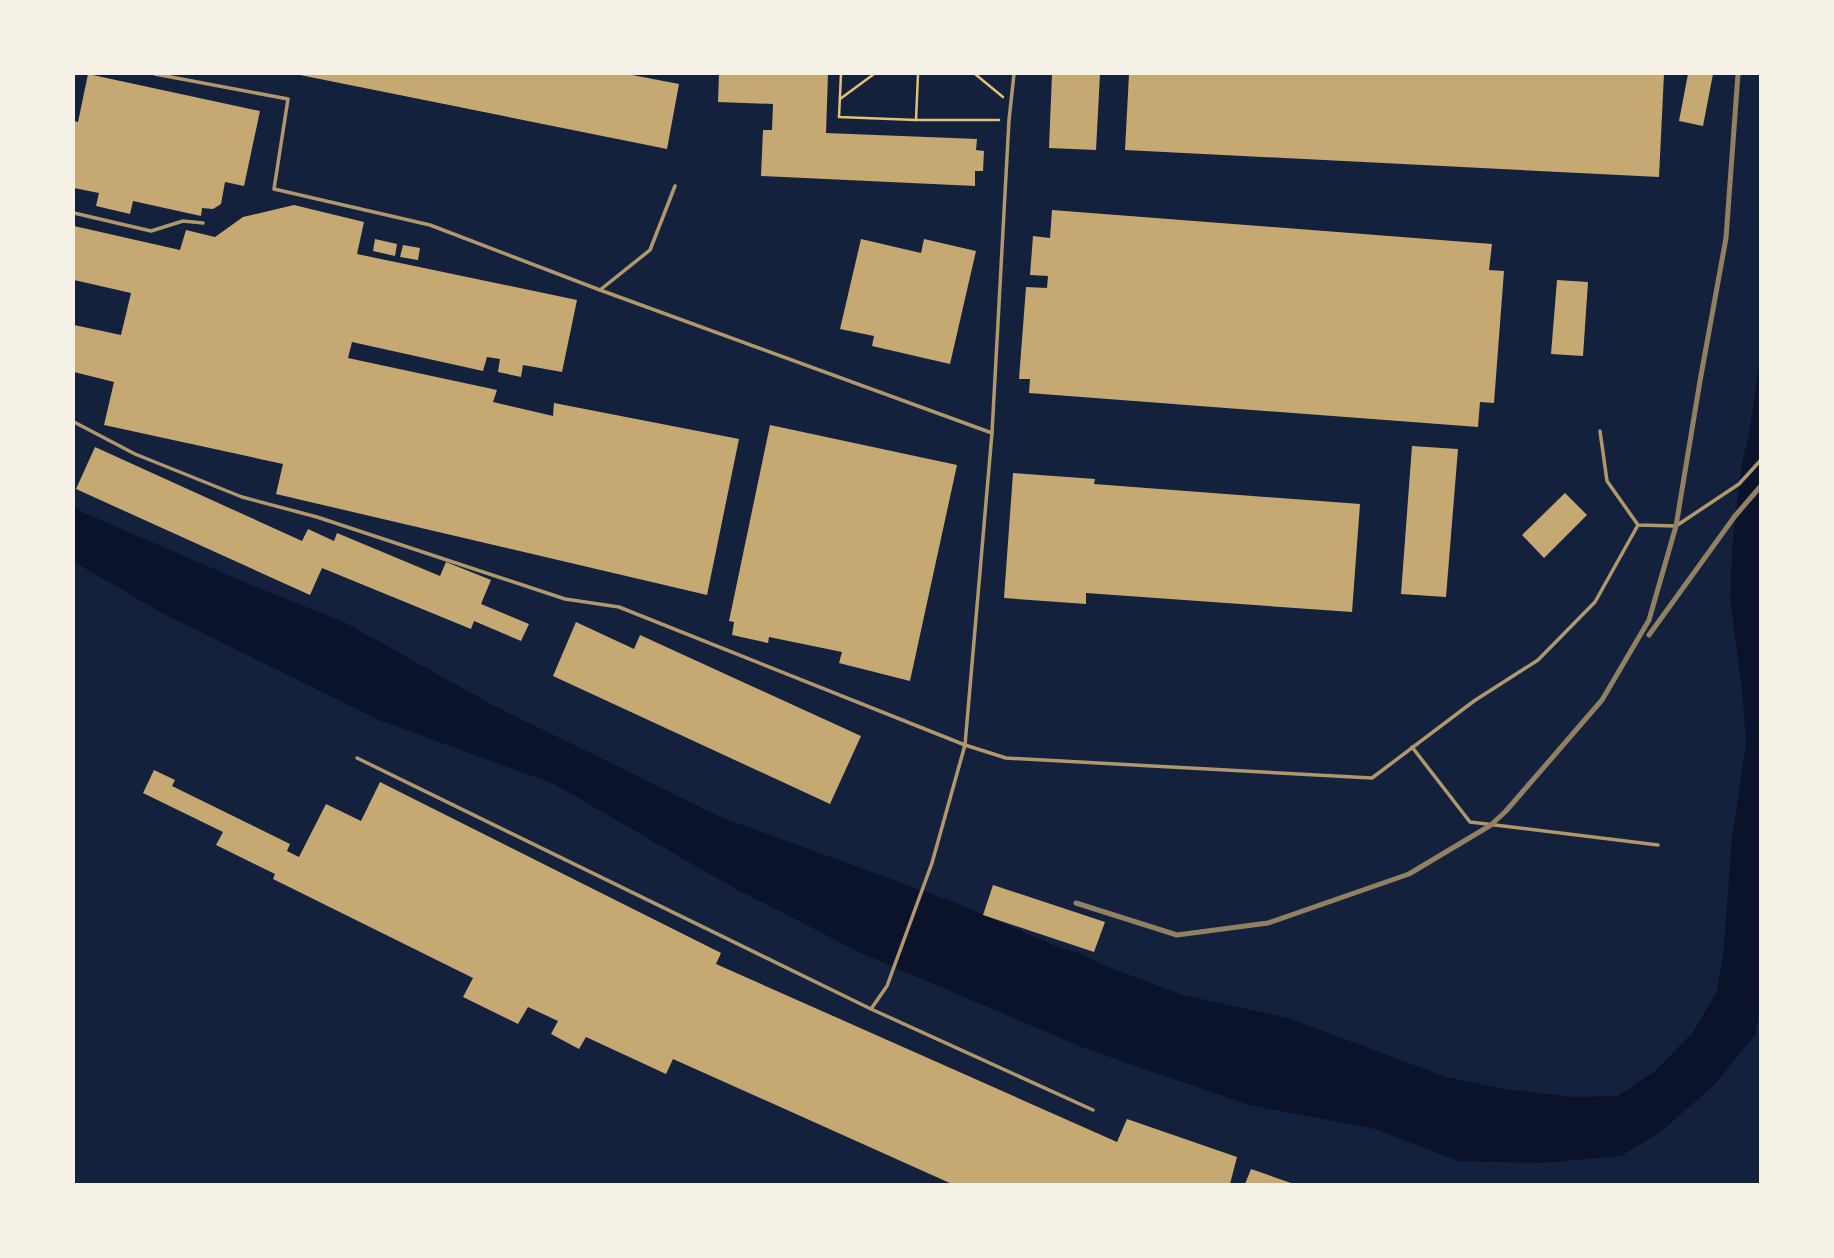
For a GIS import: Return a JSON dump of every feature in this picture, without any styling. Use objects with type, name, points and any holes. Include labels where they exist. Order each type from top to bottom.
[{"type":"lane","points":[[155,74],[288,99],[274,189],[430,225],[992,433]]},
{"type":"lane","points":[[871,1009],[887,986],[932,863],[965,746],[992,433],[1009,120],[1014,74]]},
{"type":"lane","points":[[600,290],[650,250],[675,186]]},
{"type":"lane","points":[[74,213],[151,231],[183,221],[203,223]]},
{"type":"lane","points":[[74,422],[135,454],[242,497],[317,517],[565,599],[619,607],[965,746],[1006,758],[1372,778],[1474,701],[1538,660],[1595,601],[1638,525]]},
{"type":"lane","points":[[1600,431],[1607,481],[1638,525]]},
{"type":"lane","points":[[1638,525],[1676,526],[1739,484],[1760,461]]},
{"type":"lane","points":[[1412,747],[1470,822],[1658,845]]},
{"type":"lane","points":[[358,758],[871,1009],[1093,1110]]},
{"type":"path","points":[[841,74],[839,117],[1009,120]]},
{"type":"path","points":[[840,99],[874,74]]},
{"type":"path","points":[[916,120],[918,74]]},
{"type":"path","points":[[975,74],[1011,103]]},
{"type":"water","points":[[1760,360],[1760,1011],[1755,1035],[1714,1085],[1663,1130],[1621,1156],[1541,1163],[1458,1161],[1375,1129],[1249,1105],[1084,1048],[863,954],[732,887],[554,784],[379,720],[162,613],[74,562],[74,506],[82,512],[256,587],[346,623],[489,703],[718,816],[954,902],[1103,965],[1183,995],[1288,1018],[1446,1077],[1504,1089],[1573,1097],[1618,1096],[1656,1070],[1693,1032],[1716,993],[1723,957],[1732,838],[1746,744],[1730,598],[1733,537],[1741,467],[1749,434]]},
{"type":"building","points":[[88,74],[260,111],[244,186],[225,182],[221,204],[213,209],[202,208],[201,216],[133,201],[130,214],[96,206],[99,193],[74,188],[74,121],[78,122]]},
{"type":"building","points":[[295,74],[627,74],[679,84],[667,149]]},
{"type":"building","points":[[719,74],[828,74],[826,133],[977,139],[976,150],[984,151],[983,171],[975,171],[975,186],[761,176],[763,130],[772,130],[773,104],[718,102]]},
{"type":"building","points":[[1052,74],[1100,74],[1096,150],[1049,148]]},
{"type":"building","points":[[1129,74],[1664,74],[1659,177],[1125,150]]},
{"type":"building","points":[[1688,74],[1713,74],[1703,126],[1679,121]]},
{"type":"building","points":[[294,205],[364,222],[357,254],[577,300],[562,372],[523,365],[521,377],[498,372],[500,359],[487,357],[483,371],[352,342],[348,358],[497,390],[493,402],[553,416],[554,403],[739,439],[707,595],[276,494],[283,464],[104,425],[114,382],[74,372],[74,325],[121,335],[131,293],[74,280],[74,226],[180,250],[186,230],[215,237],[243,217]]},
{"type":"building","points":[[1052,210],[1492,244],[1489,270],[1504,271],[1494,403],[1480,402],[1478,427],[1029,393],[1030,379],[1019,379],[1026,287],[1047,288],[1048,276],[1030,275],[1033,236],[1050,238]]},
{"type":"building","points":[[375,239],[397,244],[395,256],[373,251]]},
{"type":"building","points":[[861,239],[921,253],[924,239],[976,251],[950,364],[872,346],[874,336],[840,329]]},
{"type":"building","points":[[403,245],[420,248],[418,260],[400,257]]},
{"type":"building","points":[[1557,280],[1588,282],[1583,356],[1551,354]]},
{"type":"building","points":[[770,425],[957,465],[910,681],[839,663],[842,652],[769,637],[768,643],[732,635],[734,622],[729,621]]},
{"type":"building","points":[[1412,446],[1458,449],[1446,597],[1401,594]]},
{"type":"building","points":[[95,447],[302,541],[308,529],[334,541],[337,533],[440,576],[446,562],[491,580],[481,604],[529,624],[521,641],[474,621],[471,629],[322,568],[310,595],[76,489]]},
{"type":"building","points":[[1013,473],[1095,479],[1094,484],[1360,504],[1352,612],[1086,593],[1086,604],[1004,598]]},
{"type":"building","points":[[1565,493],[1587,515],[1544,558],[1522,535]]},
{"type":"building","points":[[576,622],[634,649],[640,635],[861,736],[830,804],[553,676]]},
{"type":"building","points":[[154,770],[175,780],[172,786],[290,844],[287,851],[299,857],[326,804],[361,821],[380,782],[721,953],[716,964],[1117,1142],[1127,1119],[1237,1157],[1230,1184],[952,1184],[673,1059],[666,1074],[586,1037],[579,1049],[551,1034],[558,1021],[528,1007],[518,1024],[463,997],[473,978],[273,879],[275,874],[216,845],[223,832],[143,793]]},
{"type":"building","points":[[993,885],[1105,922],[1094,952],[983,915]]},
{"type":"building","points":[[1251,1169],[1294,1184],[1245,1184]]},
{"type":"railway","points":[[1076,903],[1177,935],[1268,923],[1409,874],[1491,825],[1602,700],[1649,620],[1676,526],[1726,238],[1738,74]]},
{"type":"railway","points":[[1649,635],[1735,516],[1760,487]]}]
